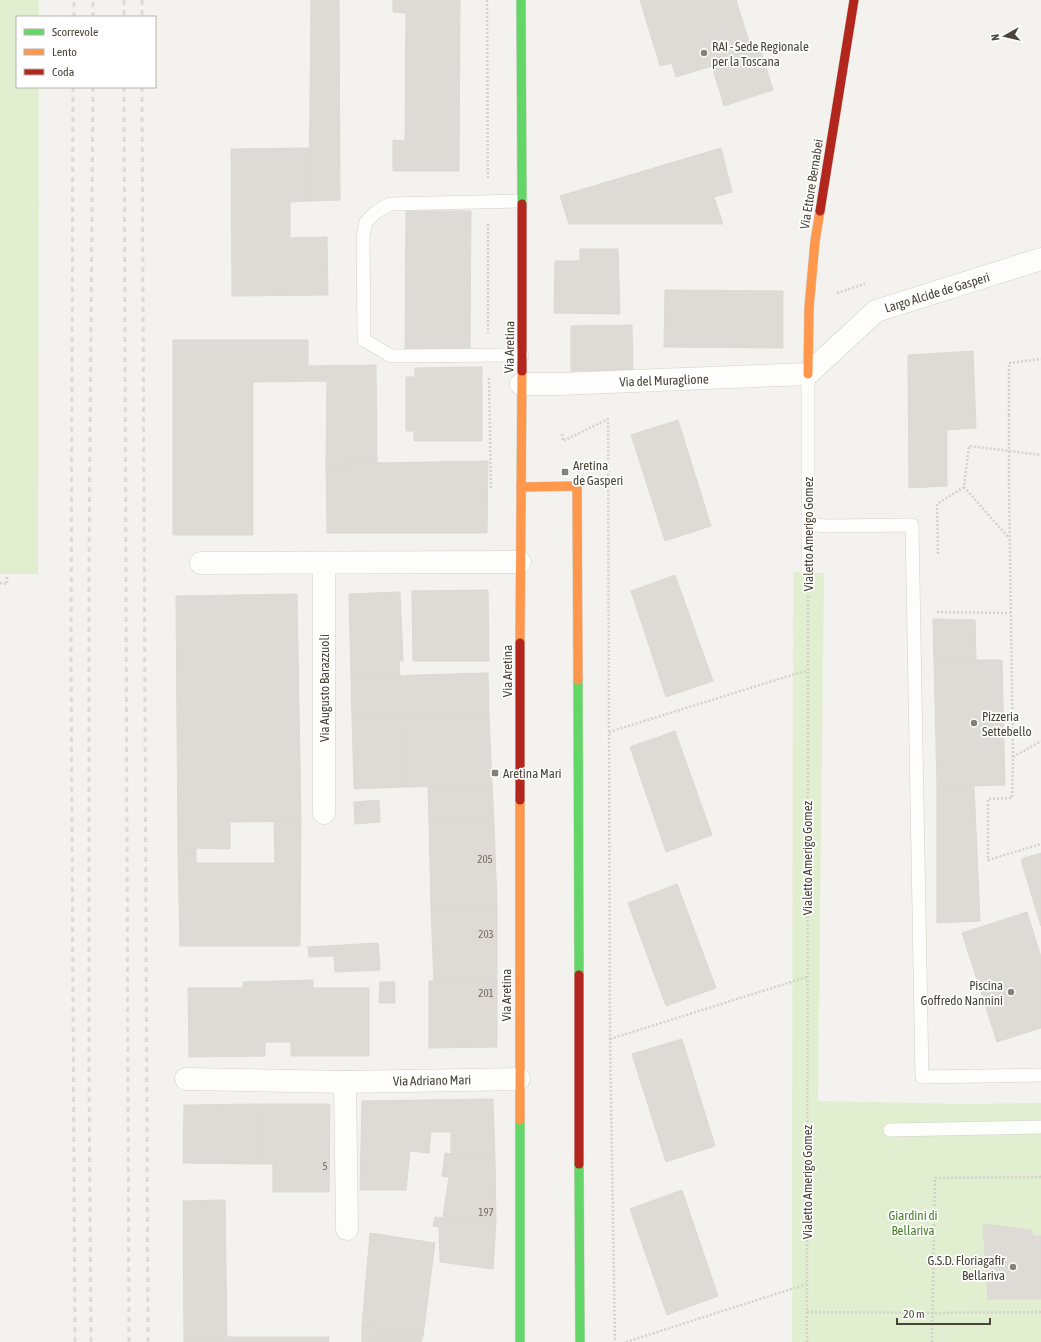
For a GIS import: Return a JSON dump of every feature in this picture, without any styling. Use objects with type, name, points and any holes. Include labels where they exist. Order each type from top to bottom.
[{"type":"street","name":"Via Aretina","points":[[520,1342],[520,562],[522,355],[521,0]]},
{"type":"street","name":"Via Ettore Bernabei","points":[[808,374],[809,308],[814,241],[854,0]]},
{"type":"street","name":"Largo Alcide de Gasperi","points":[[808,374],[876,311],[1041,259]]},
{"type":"street","name":"Via del Muraglione","points":[[521,384],[560,384],[808,374]]},
{"type":"street","points":[[521,487],[577,486],[580,1342]]},
{"type":"street","points":[[201,563],[520,562]]},
{"type":"street","name":"Via Augusto Barazzuoli","points":[[324,563],[324,813]]},
{"type":"street","name":"Via Adriano Mari","points":[[186,1079],[345,1082],[519,1079]]},
{"type":"street","points":[[345,1082],[347,1229]]},
{"type":"lane","points":[[521,201],[390,204],[376,212],[366,222],[363,236],[364,340],[391,356],[522,355]]},
{"type":"lane","name":"Vialetto Amerigo Gomez","points":[[808,374],[808,572]]},
{"type":"lane","points":[[808,524],[825,526],[912,525],[922,1077],[1041,1076]]},
{"type":"lane","points":[[890,1130],[1041,1127]]},
{"type":"path","points":[[487,0],[491,496]]},
{"type":"path","points":[[1041,359],[1009,362],[1009,538],[1013,757],[1012,798],[988,799],[988,860],[1041,844]]},
{"type":"path","points":[[562,434],[564,441],[608,419],[610,1039],[615,1342]]},
{"type":"path","points":[[1009,538],[964,487],[969,446],[1041,455]]},
{"type":"path","points":[[938,558],[937,504],[964,487]]},
{"type":"path","name":"Vialetto Amerigo Gomez","points":[[807,1342],[808,572]]},
{"type":"path","points":[[0,583],[7,584],[7,575]]},
{"type":"path","points":[[938,604],[938,612],[1010,613]]},
{"type":"path","points":[[609,732],[808,670]]},
{"type":"path","points":[[1013,757],[1041,741]]},
{"type":"path","points":[[610,1039],[807,977]]},
{"type":"path","points":[[932,1342],[935,1178],[1041,1177]]},
{"type":"path","points":[[626,1342],[807,1284]]},
{"type":"path","points":[[807,1312],[1041,1312]]},
{"type":"green space","points":[[0,0],[39,0],[39,16],[16,16],[16,88],[39,88],[38,574],[0,574]]},
{"type":"green space","name":"Giardini di Bellariva","points":[[793,572],[824,573],[818,1101],[966,1104],[1041,1103],[1041,1342],[792,1342]]},
{"type":"building","points":[[311,0],[339,0],[340,200],[309,201]]},
{"type":"building","points":[[393,0],[460,0],[459,171],[393,171],[393,140],[405,141],[406,13],[393,12]]},
{"type":"building","name":"RAI - Sede Regionale per la Toscana","points":[[640,0],[736,0],[753,54],[761,51],[773,90],[724,106],[712,66],[676,77],[672,63],[660,66]]},
{"type":"building","points":[[309,148],[309,201],[290,202],[290,238],[327,237],[328,295],[232,296],[231,149]]},
{"type":"building","points":[[721,148],[732,192],[714,197],[723,224],[569,224],[560,196]]},
{"type":"building","points":[[406,211],[471,211],[470,350],[405,350]]},
{"type":"building","points":[[580,249],[618,249],[620,314],[554,313],[555,261],[580,261]]},
{"type":"building","points":[[665,290],[783,291],[783,348],[664,347]]},
{"type":"building","points":[[632,325],[633,370],[571,371],[571,326]]},
{"type":"building","points":[[173,340],[308,340],[308,366],[376,365],[377,463],[326,465],[327,381],[253,382],[253,535],[173,535]]},
{"type":"building","points":[[973,351],[976,428],[947,430],[947,486],[909,488],[908,355]]},
{"type":"building","points":[[482,367],[482,441],[414,441],[414,431],[406,431],[406,377],[415,377],[415,368]]},
{"type":"building","points":[[678,420],[711,526],[665,541],[631,435]]},
{"type":"building","points":[[488,461],[487,533],[327,533],[326,465]]},
{"type":"building","points":[[675,575],[713,681],[666,697],[631,591]]},
{"type":"building","points":[[488,590],[489,661],[413,661],[412,591]]},
{"type":"building","points":[[400,592],[403,661],[399,661],[400,675],[351,677],[349,594]]},
{"type":"building","points":[[297,594],[301,821],[230,822],[230,849],[196,848],[196,853],[178,853],[176,596]]},
{"type":"building","points":[[933,619],[975,620],[976,660],[934,662]]},
{"type":"building","points":[[1002,660],[1005,785],[937,787],[934,662]]},
{"type":"building","points":[[488,673],[489,715],[352,718],[351,677]]},
{"type":"building","points":[[489,715],[492,786],[404,787],[402,717]]},
{"type":"building","points":[[402,717],[404,787],[354,789],[352,718]]},
{"type":"building","points":[[675,731],[712,835],[666,852],[630,747]]},
{"type":"building","points":[[492,786],[494,822],[429,822],[428,787]]},
{"type":"building","points":[[974,786],[980,921],[937,923],[937,787]]},
{"type":"building","points":[[379,800],[380,822],[355,824],[354,802]]},
{"type":"building","points":[[274,821],[301,821],[300,946],[180,946],[178,853],[196,853],[196,863],[275,863]]},
{"type":"building","points":[[429,822],[494,822],[497,906],[431,906]]},
{"type":"building","points":[[1041,853],[1041,926],[1021,860]]},
{"type":"building","points":[[677,884],[716,988],[666,1006],[628,903]]},
{"type":"building","points":[[431,906],[497,906],[497,981],[434,982]]},
{"type":"building","name":"Piscina Goffredo Nannini","points":[[1027,912],[1041,957],[1041,1028],[997,1042],[962,933]]},
{"type":"building","points":[[378,943],[380,970],[335,972],[334,956],[309,957],[308,947]]},
{"type":"building","points":[[313,980],[313,988],[369,988],[369,1056],[291,1056],[291,1042],[265,1042],[265,1056],[189,1057],[188,988],[243,988],[243,982]]},
{"type":"building","points":[[429,981],[497,981],[497,1047],[429,1048]]},
{"type":"building","points":[[380,982],[395,982],[395,1003],[379,1003]]},
{"type":"building","points":[[682,1039],[715,1146],[666,1162],[632,1054]]},
{"type":"building","points":[[493,1099],[495,1159],[451,1154],[451,1132],[431,1132],[429,1153],[410,1151],[406,1190],[360,1190],[362,1101]]},
{"type":"building","points":[[258,1104],[330,1104],[329,1192],[273,1192],[273,1164],[258,1164]]},
{"type":"building","points":[[258,1104],[258,1164],[183,1163],[184,1105]]},
{"type":"building","points":[[445,1153],[495,1159],[496,1222],[443,1217],[449,1177],[442,1176]]},
{"type":"building","points":[[682,1190],[718,1296],[667,1315],[630,1209]]},
{"type":"building","points":[[225,1200],[227,1337],[329,1337],[329,1342],[184,1342],[183,1201]]},
{"type":"building","points":[[435,1217],[496,1222],[493,1269],[440,1262],[439,1227],[433,1226]]},
{"type":"building","name":"G.S.D. Floriagafir Bellariva","points":[[983,1224],[1031,1230],[1033,1236],[1041,1236],[1041,1299],[988,1299]]},
{"type":"building","points":[[370,1233],[435,1243],[423,1336],[362,1326]]},
{"type":"building","points":[[362,1326],[423,1336],[421,1342],[362,1342]]},
{"type":"railway","points":[[74,0],[74,16]]},
{"type":"railway","points":[[93,0],[93,16]]},
{"type":"railway","points":[[124,0],[124,16]]},
{"type":"railway","points":[[142,0],[142,16]]},
{"type":"railway","points":[[73,88],[71,653],[75,1342]]},
{"type":"railway","points":[[91,1342],[89,1075],[89,558],[93,88]]},
{"type":"railway","points":[[124,88],[129,1342]]},
{"type":"railway","points":[[142,88],[148,1342]]},
{"type":"traffic: fast","points":[[521,0],[522,204]]},
{"type":"traffic: fast","points":[[578,680],[579,975]]},
{"type":"traffic: fast","points":[[520,1120],[520,1342]]},
{"type":"traffic: fast","points":[[579,1164],[580,1342]]},
{"type":"traffic: slow","points":[[808,374],[809,308],[815,241],[820,211]]},
{"type":"traffic: slow","points":[[520,643],[522,371]]},
{"type":"traffic: slow","points":[[521,487],[577,486],[578,680]]},
{"type":"traffic: slow","points":[[520,800],[520,1120]]},
{"type":"traffic: jam","points":[[820,211],[854,0]]},
{"type":"traffic: jam","points":[[522,204],[522,371]]},
{"type":"traffic: jam","points":[[520,643],[520,800]]},
{"type":"traffic: jam","points":[[579,975],[579,1164]]},
{"type":"place","name":"RAI - Sede Regionale per la Toscana","points":[[704,53]]},
{"type":"place","name":"Aretina de Gasperi","points":[[565,472]]},
{"type":"place","name":"Pizzeria Settebello","points":[[974,723]]},
{"type":"place","name":"Aretina Mari","points":[[495,773]]},
{"type":"place","name":"Piscina Goffredo Nannini","points":[[1011,992]]},
{"type":"place","name":"G.S.D. Floriagafir Bellariva","points":[[1013,1267]]}]
